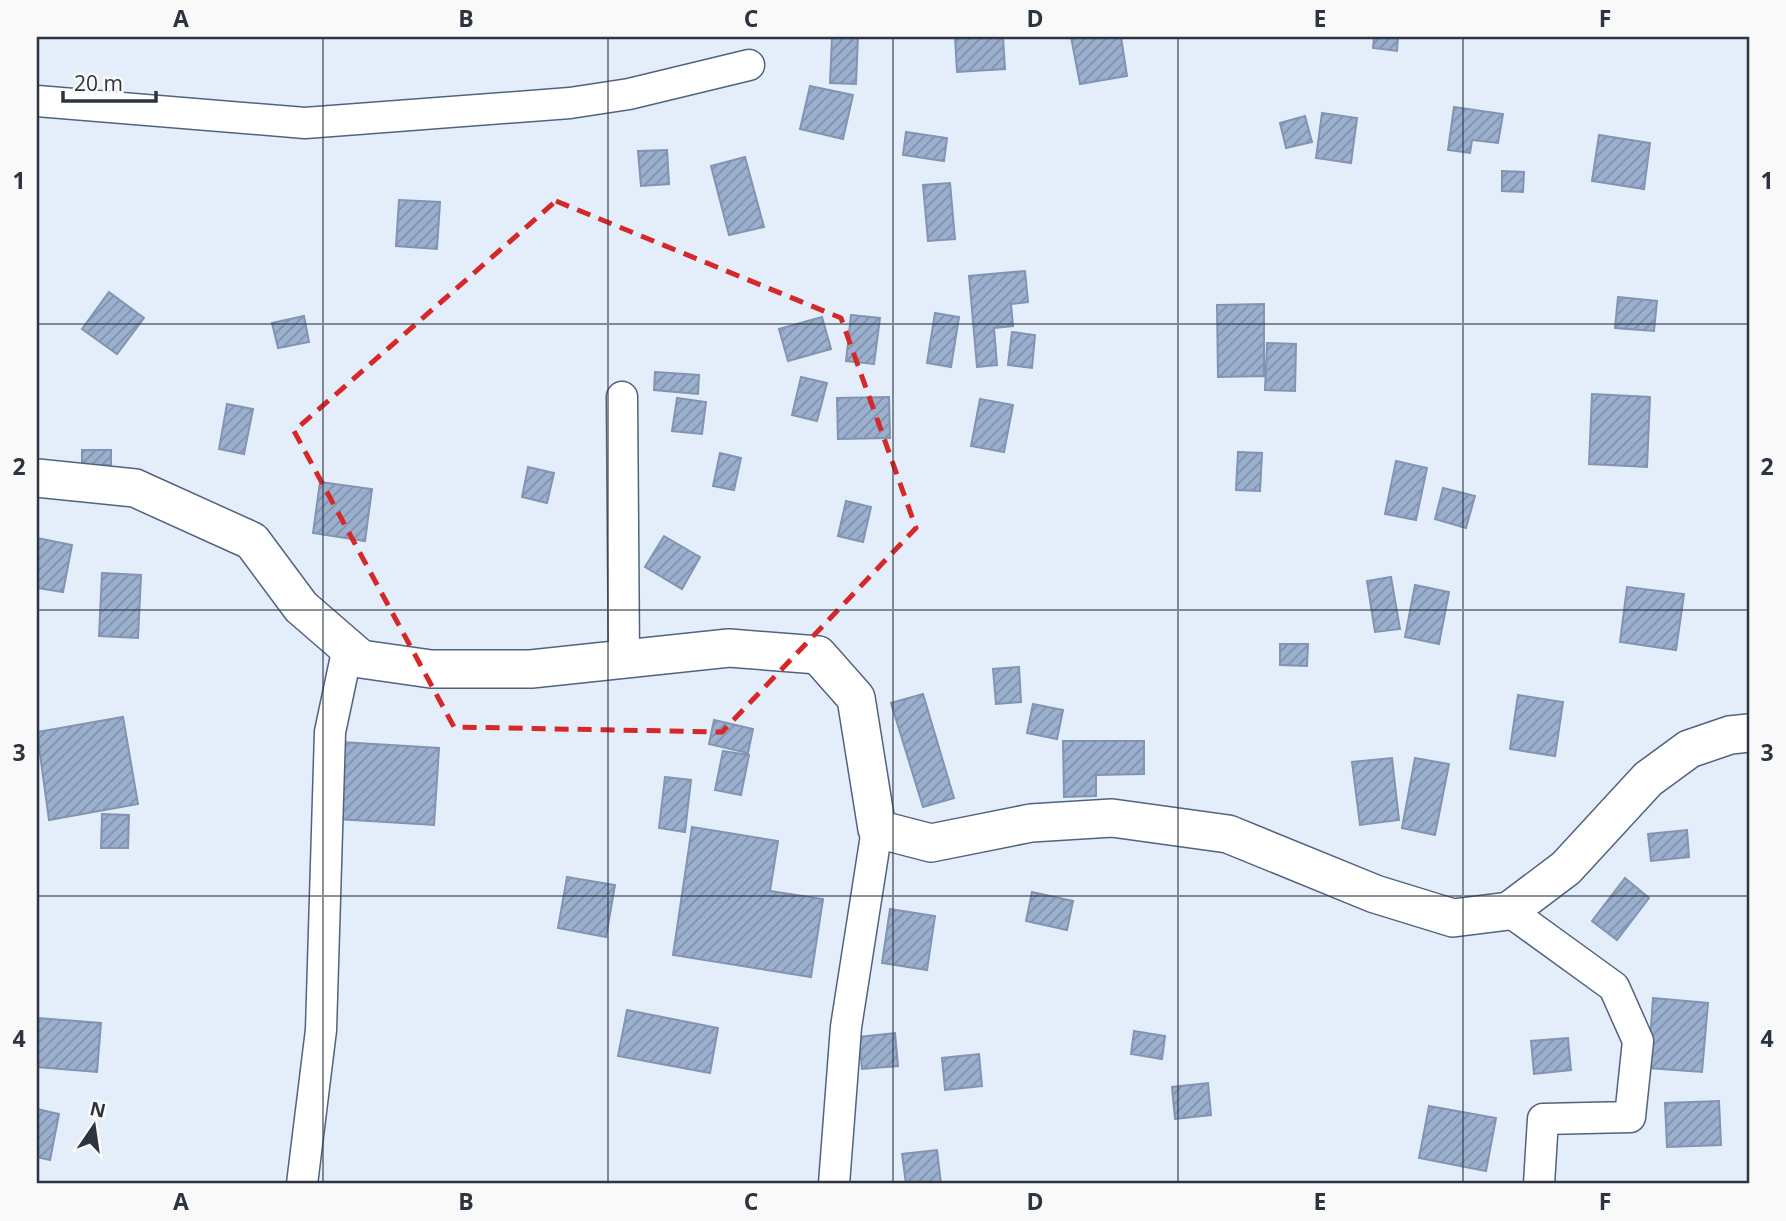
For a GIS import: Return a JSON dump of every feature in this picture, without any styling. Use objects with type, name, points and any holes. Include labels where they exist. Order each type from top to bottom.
[{"type":"street","points":[[37,101],[305,123],[570,103],[629,94],[748,65]]},
{"type":"street","points":[[622,397],[624,658]]},
{"type":"street","points":[[37,478],[135,488],[252,541],[301,607],[361,659],[431,669],[531,668],[729,648],[818,655],[856,698],[877,829],[846,1027],[834,1184]]},
{"type":"street","points":[[302,1184],[321,1030],[330,732],[348,647]]},
{"type":"street","points":[[877,829],[931,843],[1031,823],[1112,818],[1228,834],[1375,894],[1453,918],[1509,911],[1566,868],[1648,779],[1689,749],[1730,735],[1749,733]]},
{"type":"street","points":[[1509,911],[1614,987],[1638,1041],[1630,1117],[1543,1119],[1539,1184]]},
{"type":"highlighted area","points":[[556,201],[841,318],[916,528],[722,732],[454,727],[294,431]]},
{"type":"building","points":[[832,37],[858,37],[856,84],[830,83]]},
{"type":"building","points":[[955,37],[1003,37],[1005,69],[957,72]]},
{"type":"building","points":[[1071,37],[1121,37],[1127,76],[1080,84]]},
{"type":"building","points":[[1374,37],[1398,37],[1397,51],[1373,48]]},
{"type":"building","points":[[810,86],[853,95],[843,139],[800,129]]},
{"type":"building","points":[[1454,107],[1503,114],[1498,143],[1472,140],[1470,153],[1448,150]]},
{"type":"building","points":[[1322,113],[1357,118],[1351,163],[1316,158]]},
{"type":"building","points":[[1305,116],[1312,142],[1286,148],[1280,123]]},
{"type":"building","points":[[906,132],[947,138],[944,161],[903,155]]},
{"type":"building","points":[[1599,135],[1650,143],[1644,189],[1592,181]]},
{"type":"building","points":[[667,150],[669,184],[641,186],[638,151]]},
{"type":"building","points":[[745,157],[764,227],[729,235],[711,166]]},
{"type":"building","points":[[1502,171],[1524,172],[1523,192],[1502,191]]},
{"type":"building","points":[[950,183],[955,239],[928,241],[923,185]]},
{"type":"building","points":[[399,200],[440,202],[437,249],[396,246]]},
{"type":"building","points":[[1025,271],[1028,302],[1011,304],[1013,326],[994,328],[997,365],[977,367],[969,276]]},
{"type":"building","points":[[109,292],[144,318],[117,354],[82,329]]},
{"type":"building","points":[[1618,297],[1657,301],[1654,331],[1615,328]]},
{"type":"building","points":[[1264,304],[1264,376],[1218,377],[1217,305]]},
{"type":"building","points":[[935,313],[959,317],[951,367],[927,363]]},
{"type":"building","points":[[851,315],[880,318],[874,364],[846,361]]},
{"type":"building","points":[[304,316],[309,342],[278,348],[272,323]]},
{"type":"building","points":[[822,317],[831,349],[788,361],[779,329]]},
{"type":"building","points":[[1012,332],[1035,335],[1032,368],[1008,365]]},
{"type":"building","points":[[1267,343],[1296,344],[1295,391],[1265,390]]},
{"type":"building","points":[[655,372],[699,375],[698,394],[654,390]]},
{"type":"building","points":[[801,377],[827,383],[817,421],[792,415]]},
{"type":"building","points":[[1592,394],[1650,397],[1647,467],[1589,464]]},
{"type":"building","points":[[889,397],[890,438],[838,439],[837,398]]},
{"type":"building","points":[[677,398],[706,402],[702,434],[672,431]]},
{"type":"building","points":[[980,399],[1013,405],[1004,452],[971,446]]},
{"type":"building","points":[[227,404],[253,409],[244,454],[219,449]]},
{"type":"building","points":[[82,450],[111,450],[111,465],[82,465]]},
{"type":"building","points":[[1238,452],[1262,453],[1260,491],[1236,490]]},
{"type":"building","points":[[720,453],[741,458],[734,490],[713,486]]},
{"type":"building","points":[[1396,461],[1427,468],[1416,520],[1385,514]]},
{"type":"building","points":[[528,467],[554,473],[547,503],[522,497]]},
{"type":"building","points":[[320,482],[372,489],[365,541],[313,533]]},
{"type":"building","points":[[1443,488],[1475,496],[1466,528],[1435,519]]},
{"type":"building","points":[[846,501],[871,507],[863,542],[838,536]]},
{"type":"building","points":[[664,536],[700,557],[682,589],[645,567]]},
{"type":"building","points":[[37,538],[72,545],[63,592],[37,588]]},
{"type":"building","points":[[102,573],[141,575],[138,638],[99,636]]},
{"type":"building","points":[[1391,577],[1400,629],[1375,632],[1367,581]]},
{"type":"building","points":[[1415,585],[1449,592],[1439,644],[1405,637]]},
{"type":"building","points":[[1627,587],[1684,594],[1676,650],[1620,642]]},
{"type":"building","points":[[1280,644],[1308,644],[1307,666],[1280,665]]},
{"type":"building","points":[[1019,667],[1021,702],[996,704],[993,669]]},
{"type":"building","points":[[923,694],[954,798],[923,807],[891,703]]},
{"type":"building","points":[[1518,695],[1563,702],[1555,756],[1510,749]]},
{"type":"building","points":[[1033,704],[1063,710],[1057,739],[1027,733]]},
{"type":"building","points":[[123,717],[138,804],[49,820],[37,732]]},
{"type":"building","points":[[714,720],[753,729],[748,753],[709,744]]},
{"type":"building","points":[[1063,741],[1144,741],[1144,774],[1096,775],[1096,796],[1064,797]]},
{"type":"building","points":[[341,742],[439,748],[434,825],[337,819]]},
{"type":"building","points":[[723,751],[749,755],[741,795],[715,790]]},
{"type":"building","points":[[1392,758],[1399,820],[1360,825],[1352,762]]},
{"type":"building","points":[[1415,758],[1449,764],[1435,835],[1402,828]]},
{"type":"building","points":[[665,777],[691,780],[685,832],[659,828]]},
{"type":"building","points":[[102,814],[129,815],[128,848],[101,848]]},
{"type":"building","points":[[692,827],[778,841],[770,891],[823,899],[811,977],[673,955]]},
{"type":"building","points":[[1687,830],[1689,857],[1651,861],[1648,834]]},
{"type":"building","points":[[567,877],[615,885],[606,937],[558,928]]},
{"type":"building","points":[[1625,878],[1649,898],[1617,940],[1592,921]]},
{"type":"building","points":[[1032,892],[1073,901],[1067,930],[1026,921]]},
{"type":"building","points":[[890,909],[935,916],[927,970],[882,963]]},
{"type":"building","points":[[1653,998],[1708,1003],[1702,1072],[1648,1068]]},
{"type":"building","points":[[627,1010],[718,1028],[710,1073],[618,1056]]},
{"type":"building","points":[[37,1018],[101,1023],[97,1072],[37,1067]]},
{"type":"building","points":[[1134,1031],[1165,1036],[1162,1059],[1131,1054]]},
{"type":"building","points":[[895,1033],[898,1066],[862,1069],[859,1037]]},
{"type":"building","points":[[1568,1038],[1571,1070],[1534,1074],[1531,1041]]},
{"type":"building","points":[[979,1054],[982,1086],[945,1090],[942,1058]]},
{"type":"building","points":[[1208,1083],[1211,1115],[1175,1119],[1172,1087]]},
{"type":"building","points":[[1719,1101],[1721,1145],[1667,1147],[1665,1103]]},
{"type":"building","points":[[1429,1106],[1496,1118],[1486,1171],[1419,1158]]},
{"type":"building","points":[[37,1109],[59,1114],[50,1160],[37,1157]]},
{"type":"building","points":[[937,1150],[941,1184],[906,1184],[902,1154]]}]
